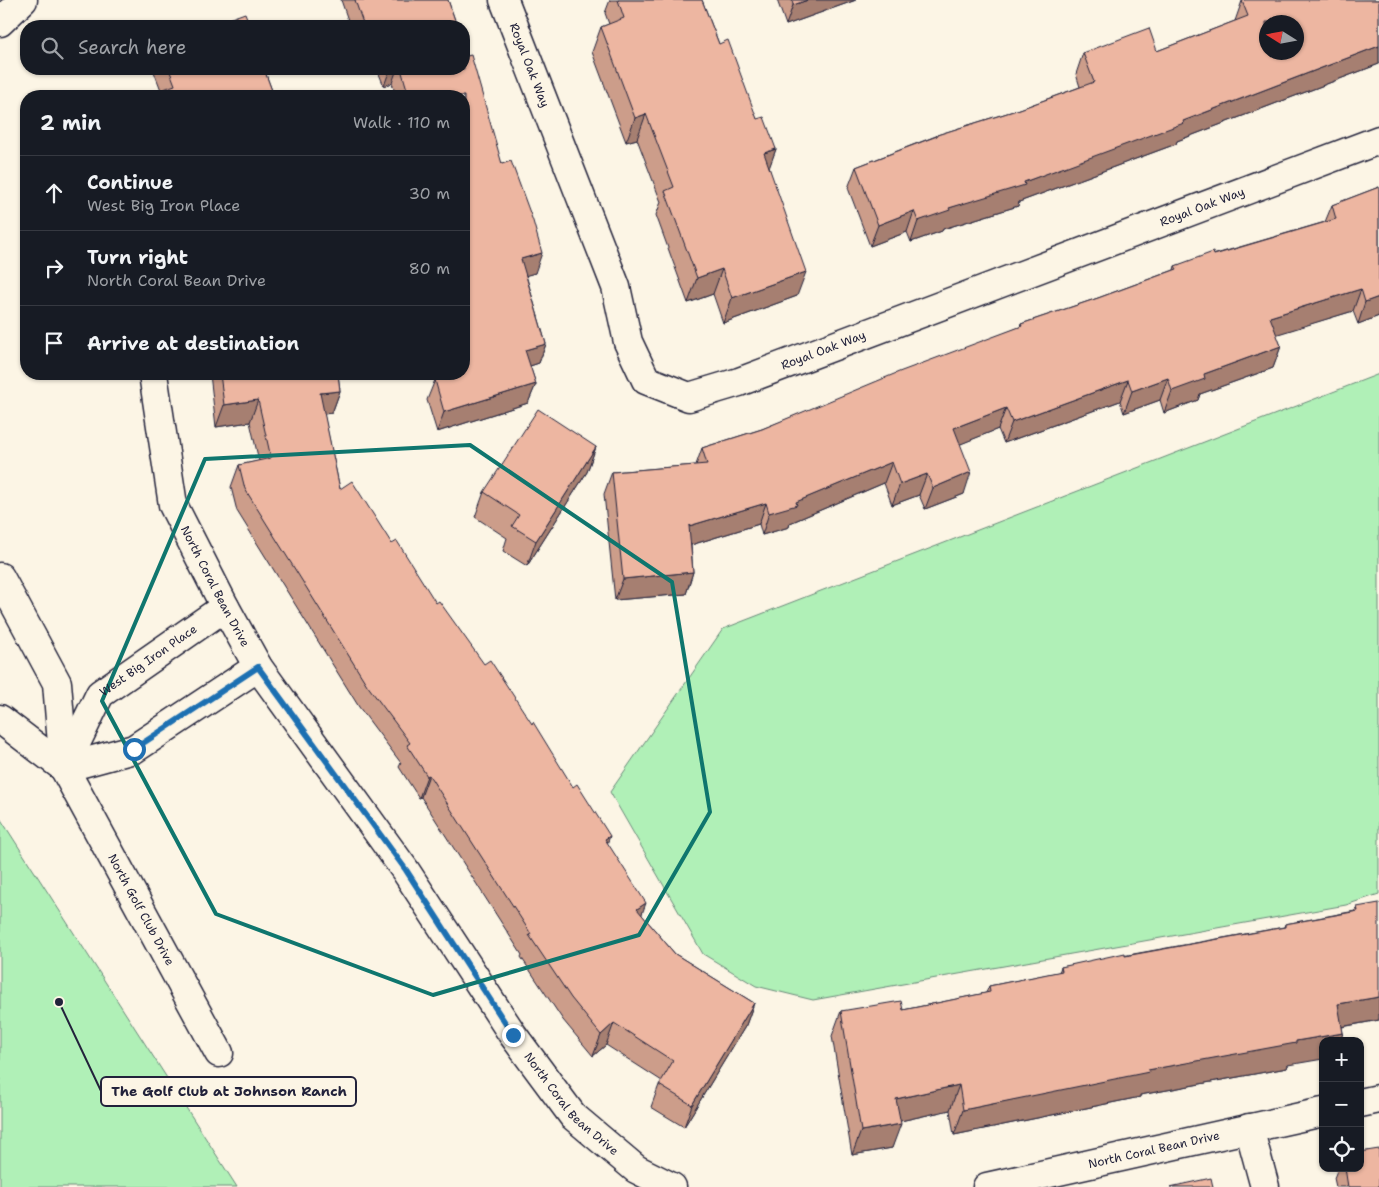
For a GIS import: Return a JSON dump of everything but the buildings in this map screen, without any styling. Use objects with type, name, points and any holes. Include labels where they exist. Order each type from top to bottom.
[{"type":"street","points":[[0,22],[23,0]]},
{"type":"street","name":"Royal Oak Way","points":[[504,0],[616,287],[628,342],[646,380],[689,398],[739,382],[1379,140]]},
{"type":"street","name":"North Coral Bean Drive","points":[[154,380],[173,505],[258,667],[406,870],[513,1035],[573,1116],[636,1169],[672,1187]]},
{"type":"street","name":"North Golf Club Drive","points":[[0,578],[57,683],[64,768],[219,1053]]},
{"type":"street","name":"West Big Iron Place","points":[[64,768],[100,694],[225,607]]},
{"type":"street","points":[[64,768],[134,749],[258,667]]},
{"type":"street","name":"North Golf Club Drive","points":[[0,719],[64,768]]},
{"type":"street","points":[[1364,1103],[1379,1099]]},
{"type":"street","name":"North Coral Bean Drive","points":[[987,1187],[1319,1113]]},
{"type":"street","points":[[1249,1128],[1265,1187]]},
{"type":"highlighted area","points":[[470,445],[672,582],[710,812],[639,935],[433,995],[216,914],[102,701],[205,459]]},
{"type":"green space","points":[[1379,374],[1379,894],[1346,905],[813,1000],[756,986],[703,954],[610,792],[723,629]]},
{"type":"green space","points":[[0,818],[237,1187],[0,1187]]},
{"type":"place","name":"The Golf Club at Johnson Ranch","points":[[59,1002]]},
{"type":"route","points":[[134,749],[258,667],[406,870],[513,1035]]}]
